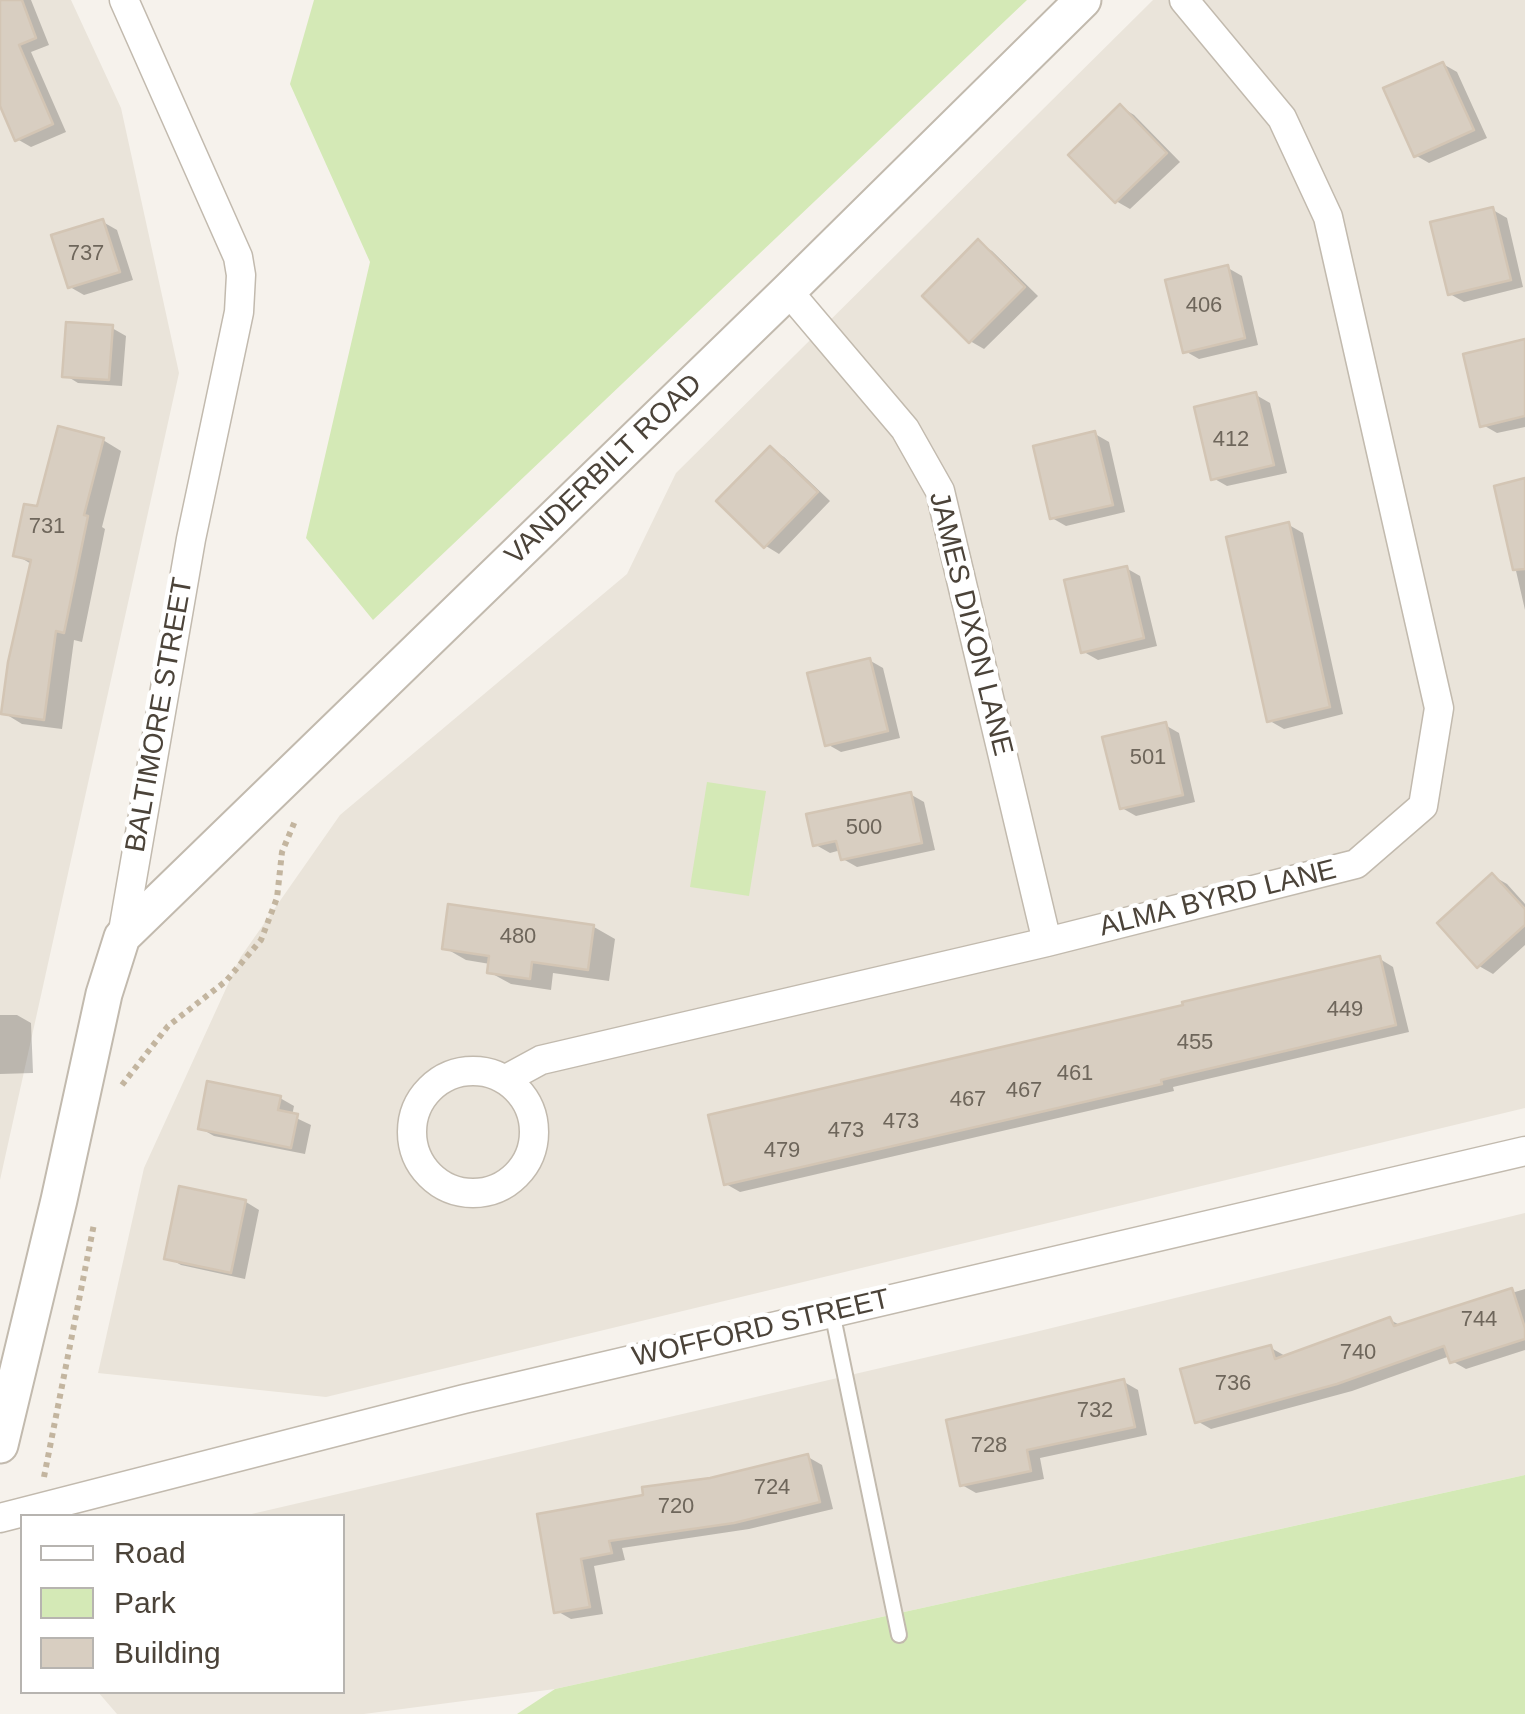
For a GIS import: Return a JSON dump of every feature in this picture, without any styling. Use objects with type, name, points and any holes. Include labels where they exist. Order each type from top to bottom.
[{"type":"street","name":"BALTIMORE STREET","points":[[0,1445],[60,1200],[104,994],[122,937],[190,539],[239,312],[238,257],[124,0]]},
{"type":"street","name":"VANDERBILT ROAD","points":[[122,937],[1083,0]]},
{"type":"street","name":"ALMA BYRD LANE","points":[[506,1080],[540,1060],[1047,942],[1356,864],[1423,806],[1439,708],[1328,218],[1282,118],[1184,0]]},
{"type":"street","name":"JAMES DIXON LANE","points":[[788,291],[905,429],[940,491],[1047,942]]},
{"type":"street","points":[[459,1071],[484,1071],[506,1080],[524,1096],[534,1118],[534,1143],[526,1165],[508,1183],[486,1192],[462,1193],[439,1184],[422,1168],[412,1145],[411,1121],[420,1098],[437,1081],[459,1071]]},
{"type":"street","name":"WOFFORD STREET","points":[[0,1518],[464,1399],[1525,1150]]},
{"type":"lane","points":[[832,1312],[899,1634]]},
{"type":"path","points":[[118,1103],[122,1084],[168,1026],[226,981],[261,940],[277,898],[282,852],[297,817]]},
{"type":"path","points":[[44,1483],[45,1461],[95,1216]]},
{"type":"shaded area","points":[[0,0],[71,0],[121,108],[179,373],[0,1180]]},
{"type":"shaded area","points":[[1153,0],[1525,0],[1525,1108],[326,1397],[98,1373],[144,1168],[240,958],[340,815],[627,574],[676,473]]},
{"type":"shaded area","points":[[1525,1213],[1525,1475],[555,1689],[364,1714],[117,1714],[100,1694],[345,1694],[345,1514],[252,1514],[1027,1334]]},
{"type":"green space","points":[[314,0],[1027,0],[373,620],[306,538],[370,262],[290,84]]},
{"type":"green space","points":[[707,782],[766,791],[749,896],[690,887]]},
{"type":"green space","points":[[1525,1475],[1525,1714],[517,1714],[555,1689]]},
{"type":"building","points":[[0,0],[22,0],[36,38],[19,45],[53,124],[15,141],[0,106]]},
{"type":"building","points":[[1443,62],[1474,130],[1414,157],[1383,88]]},
{"type":"building","points":[[1120,104],[1167,153],[1115,203],[1068,155]]},
{"type":"building","points":[[1493,207],[1511,280],[1448,295],[1430,222]]},
{"type":"building","points":[[103,219],[120,272],[68,288],[51,235]]},
{"type":"building","points":[[978,239],[1025,287],[969,343],[922,296]]},
{"type":"building","points":[[1228,265],[1245,338],[1183,353],[1165,280]]},
{"type":"building","points":[[66,322],[113,325],[109,380],[62,377]]},
{"type":"building","points":[[1525,339],[1525,416],[1480,427],[1463,354]]},
{"type":"building","points":[[1256,392],[1274,465],[1211,480],[1194,407]]},
{"type":"building","points":[[58,426],[104,438],[84,515],[88,516],[64,633],[56,631],[44,720],[1,714],[8,662],[31,560],[13,556],[24,504],[37,506]]},
{"type":"building","points":[[1095,431],[1113,505],[1050,519],[1033,446]]},
{"type":"building","points":[[770,446],[818,492],[764,548],[716,501]]},
{"type":"building","points":[[1525,478],[1525,569],[1513,570],[1494,486]]},
{"type":"building","points":[[1289,522],[1330,707],[1267,722],[1226,537]]},
{"type":"building","points":[[1127,566],[1144,638],[1081,653],[1064,580]]},
{"type":"building","points":[[870,658],[888,731],[825,746],[807,673]]},
{"type":"building","points":[[1166,722],[1183,795],[1120,809],[1102,737]]},
{"type":"building","points":[[911,792],[922,843],[841,860],[836,841],[813,846],[806,814]]},
{"type":"building","points":[[1492,873],[1525,909],[1525,925],[1477,968],[1437,923]]},
{"type":"building","points":[[448,904],[594,925],[588,970],[532,962],[530,979],[487,973],[489,956],[442,949]]},
{"type":"building","points":[[1380,956],[1396,1025],[1161,1080],[1162,1084],[724,1185],[708,1115]]},
{"type":"building","points":[[207,1081],[281,1096],[278,1110],[298,1114],[291,1148],[198,1129]]},
{"type":"building","points":[[179,1186],[246,1200],[231,1273],[164,1259]]},
{"type":"building","points":[[1512,1288],[1525,1339],[1450,1363],[1444,1346],[1337,1384],[1195,1423],[1180,1369],[1271,1345],[1275,1359],[1390,1317],[1394,1326]]},
{"type":"building","points":[[1124,1379],[1135,1427],[1027,1450],[1031,1471],[960,1486],[946,1420]]},
{"type":"building","points":[[808,1454],[820,1502],[734,1523],[609,1541],[612,1553],[581,1559],[590,1607],[554,1613],[537,1514],[643,1495],[642,1487],[710,1478]]}]
